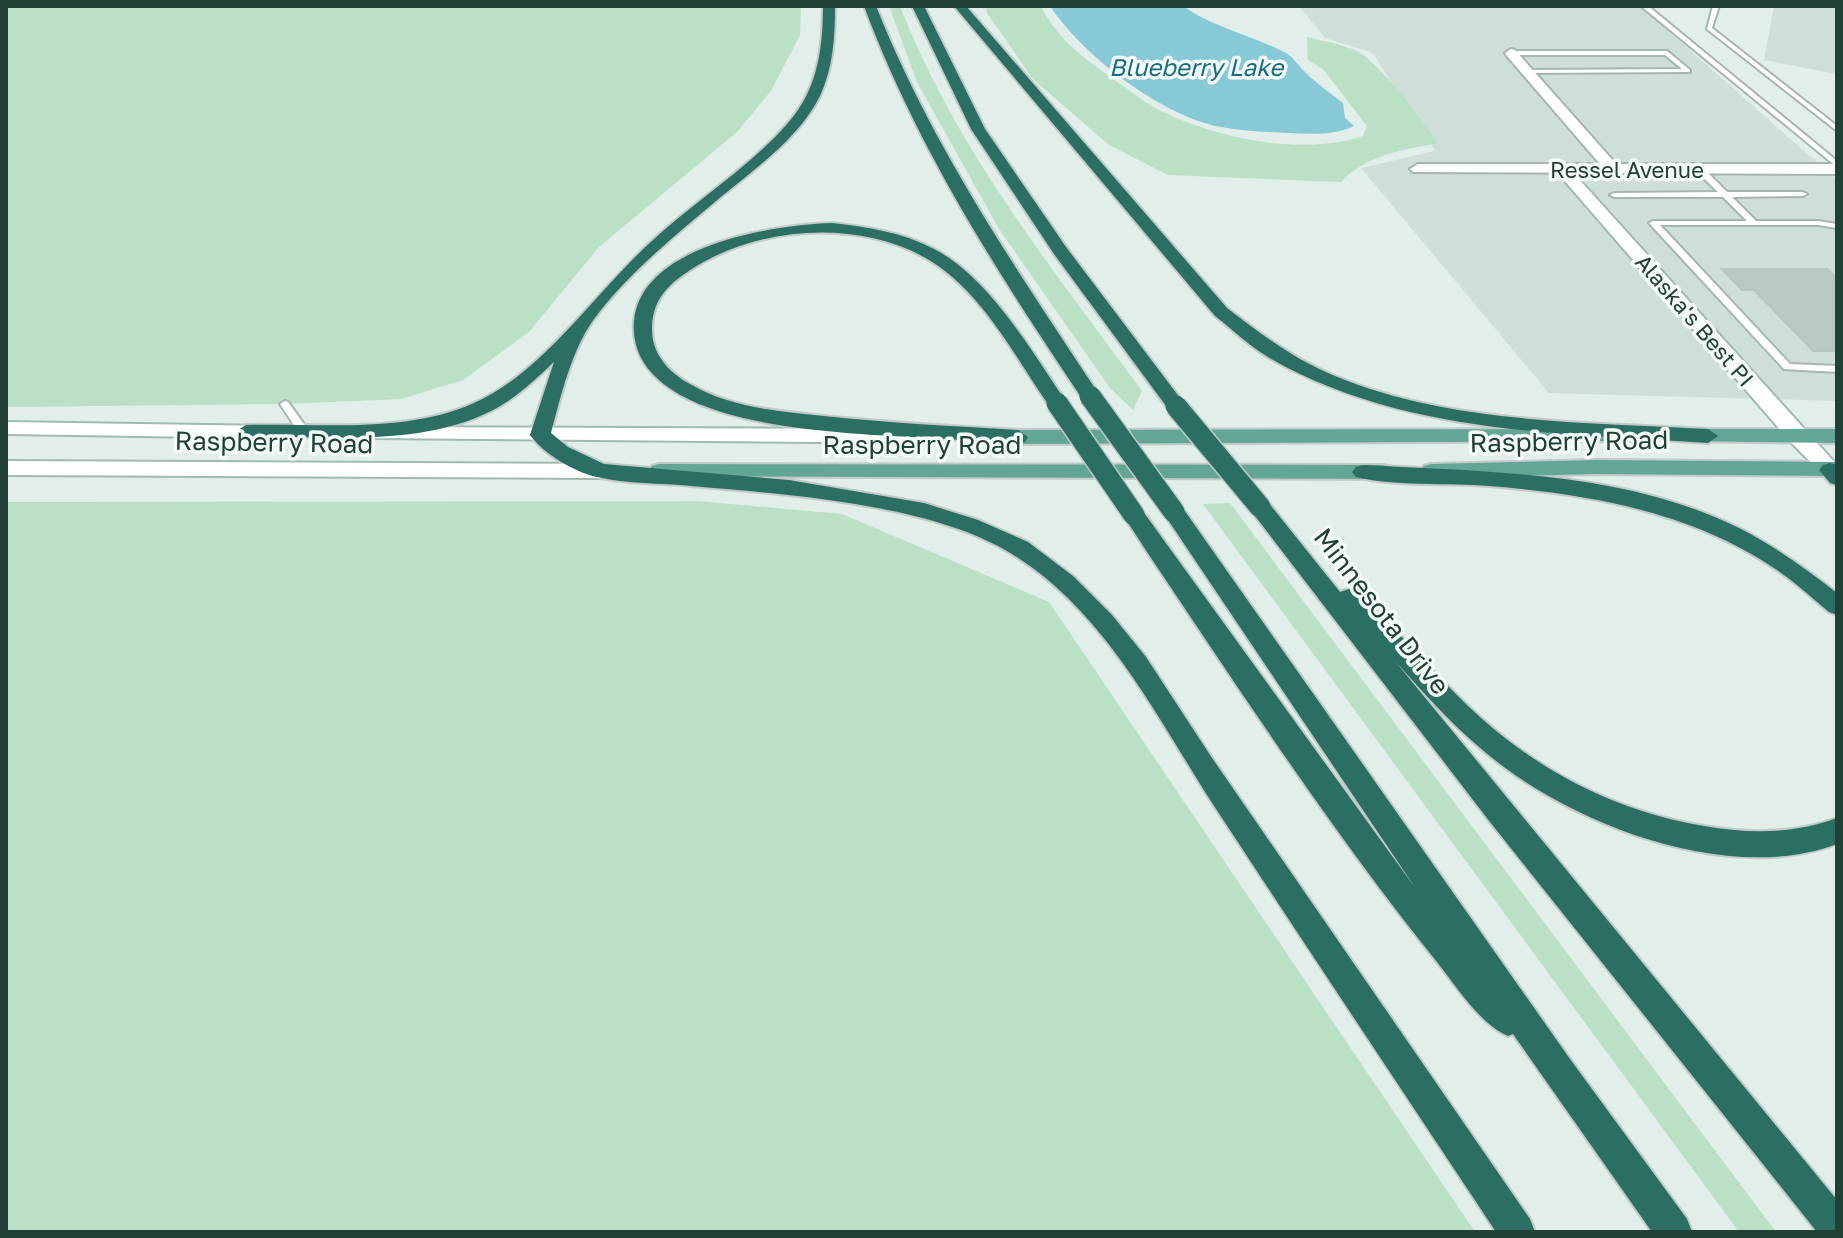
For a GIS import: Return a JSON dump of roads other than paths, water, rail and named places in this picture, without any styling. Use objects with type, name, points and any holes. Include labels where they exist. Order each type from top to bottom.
[{"type":"highway","points":[[246,431],[412,425],[459,417],[492,402],[518,383],[583,322],[633,266],[763,154],[804,111],[825,67],[829,48],[829,6]]},
{"type":"highway","points":[[870,6],[888,58],[950,176],[1090,396],[1174,512],[1558,1071],[1674,1232]]},
{"type":"highway","name":"Minnesota Drive","points":[[918,6],[978,129],[1060,250],[1176,406],[1260,507],[1500,813],[1837,1228]]},
{"type":"highway","points":[[960,6],[1221,312],[1268,350],[1353,390],[1420,407],[1479,418],[1708,436]]},
{"type":"highway","points":[[1018,437],[844,425],[772,417],[730,408],[676,385],[648,357],[642,339],[647,303],[671,274],[689,262],[724,245],[752,237],[821,229],[898,240],[945,262],[976,294],[1057,403],[1210,628],[1460,969],[1558,1071]]},
{"type":"highway","points":[[583,322],[558,374],[540,435],[561,452],[600,471],[789,487],[924,511],[970,525],[1020,548],[1065,582],[1104,621],[1137,664],[1200,763],[1517,1232]]},
{"type":"highway","points":[[1363,472],[1562,485],[1646,502],[1700,521],[1765,551],[1837,606]]},
{"type":"highway","points":[[1290,545],[1355,603],[1462,717],[1503,752],[1580,800],[1640,824],[1696,838],[1739,844],[1795,841],[1837,831]]},
{"type":"main road","points":[[1511,53],[1612,169]]},
{"type":"main road","name":"Ressel Avenue","points":[[1418,169],[1837,167]]},
{"type":"main road","name":"Alaska's Best PI","points":[[1562,169],[1797,436],[1835,472]]},
{"type":"main road","name":"Raspberry Road","points":[[6,428],[540,435],[1837,436]]},
{"type":"main road","points":[[1708,436],[1782,448],[1835,472]]},
{"type":"main road","name":"Raspberry Road","points":[[6,468],[1363,472],[1596,467],[1835,472]]},
{"type":"lane","points":[[1644,6],[1837,167]]},
{"type":"lane","points":[[1716,6],[1709,28],[1837,129]]},
{"type":"lane","points":[[1511,53],[1667,53],[1688,71],[1527,71]]},
{"type":"lane","points":[[1699,169],[1754,223]]},
{"type":"lane","points":[[1614,195],[1803,194]]},
{"type":"lane","points":[[1837,226],[1653,223],[1787,367],[1837,369]]},
{"type":"lane","points":[[285,404],[302,429]]},
{"type":"water","name":"Blueberry Lake","points":[[1050,6],[1183,6],[1207,20],[1289,55],[1313,80],[1343,103],[1345,118],[1354,126],[1330,133],[1305,134],[1221,127],[1198,121],[1174,111],[1126,81],[1082,44]]}]
